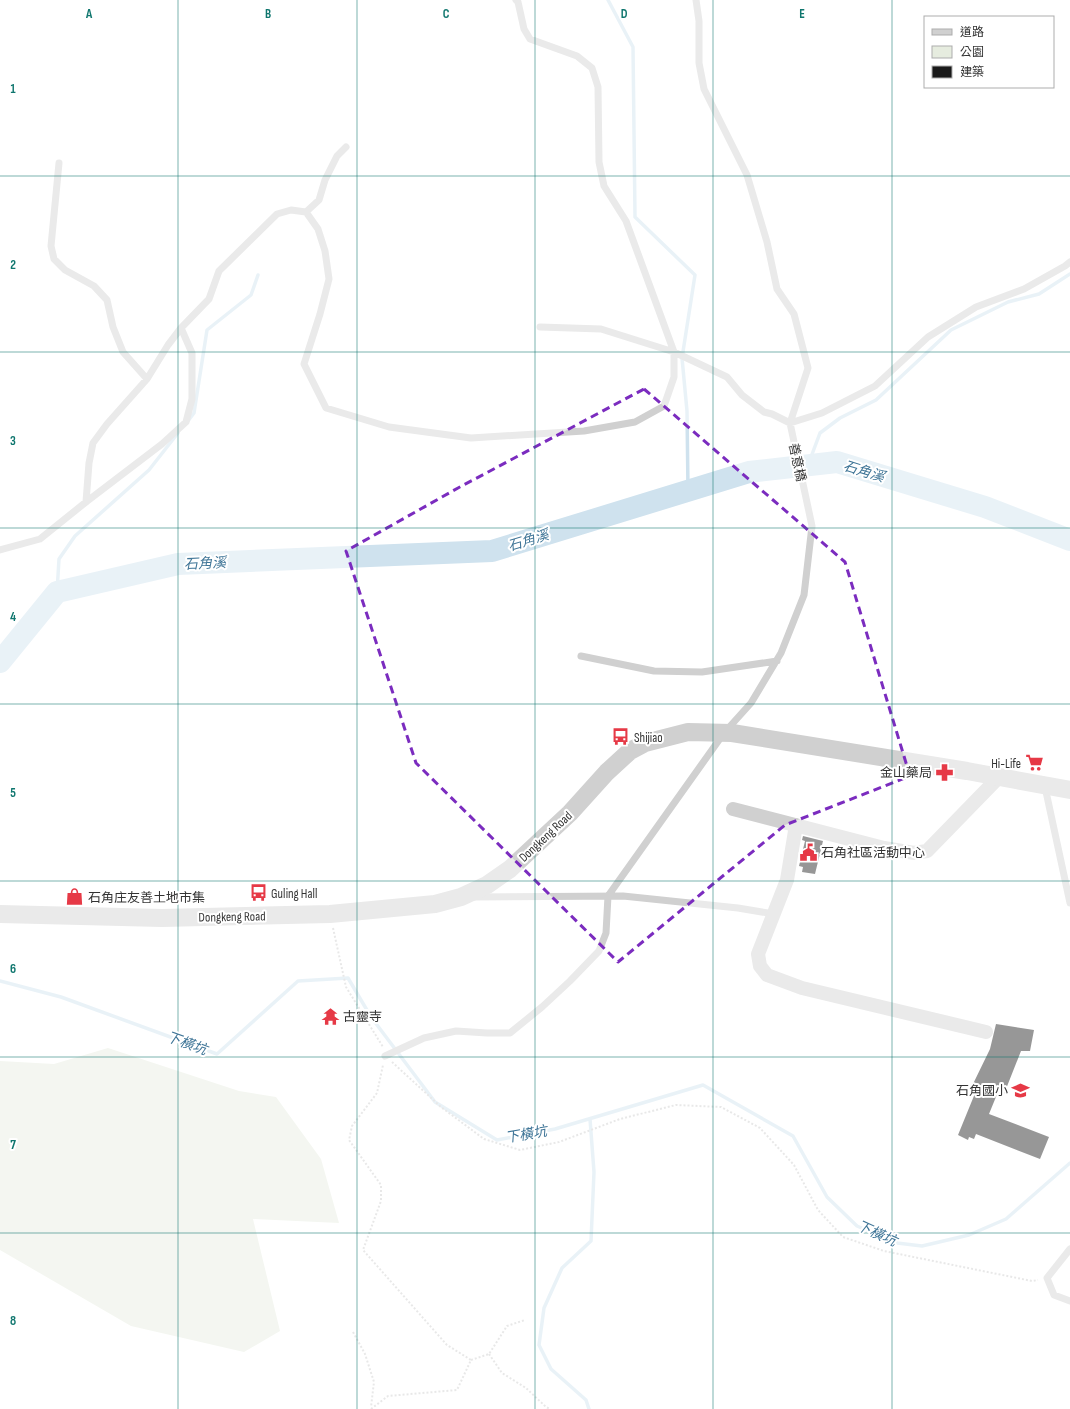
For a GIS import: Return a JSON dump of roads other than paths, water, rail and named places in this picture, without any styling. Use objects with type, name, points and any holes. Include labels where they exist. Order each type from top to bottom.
[{"type":"street","name":"Dongkeng Road","points":[[0,914],[162,918],[330,914],[435,904],[461,898],[487,885],[510,869],[570,813],[607,772],[630,751],[645,743],[688,732],[732,733],[1070,790]]},
{"type":"street","points":[[733,809],[796,824],[884,848],[914,853],[927,851],[999,777]]},
{"type":"street","points":[[796,824],[787,880],[758,954],[760,966],[767,975],[802,988],[986,1032]]},
{"type":"lane","points":[[86,502],[89,462],[93,443],[107,424],[146,379],[181,328],[209,299],[219,271],[277,214],[291,210],[306,212],[318,229],[325,251],[329,279],[320,314],[304,364],[326,408],[389,427],[471,438],[584,431],[635,422],[664,406],[674,377],[674,352],[626,221],[604,186],[599,162],[598,87],[592,68],[576,56],[530,39],[524,29],[518,2],[516,0]]},
{"type":"lane","points":[[696,0],[699,21],[699,63],[704,89],[747,175],[767,242],[777,289],[794,314],[808,368],[790,423]]},
{"type":"lane","points":[[306,212],[319,200],[325,180],[337,156],[346,147]]},
{"type":"lane","points":[[59,163],[51,246],[54,259],[65,270],[94,286],[107,300],[113,327],[123,352],[146,379]]},
{"type":"lane","points":[[540,327],[601,329],[674,352],[726,377],[742,395],[764,412],[772,414],[790,423],[822,413],[875,386],[928,336],[976,307],[1024,289],[1070,262]]},
{"type":"lane","points":[[0,550],[40,539],[162,444],[186,422],[192,399],[192,353],[181,328]]},
{"type":"lane","name":"善意橋","points":[[608,896],[724,733],[751,703],[781,653],[804,595],[812,526],[790,423]]},
{"type":"lane","points":[[581,656],[654,671],[702,672],[777,661]]},
{"type":"lane","points":[[1045,786],[1070,903]]},
{"type":"lane","points":[[387,1055],[424,1038],[456,1031],[487,1034],[510,1033],[542,1007],[599,951],[606,933],[608,896]]},
{"type":"lane","points":[[461,898],[623,896],[738,908],[774,914]]},
{"type":"lane","points":[[1070,1249],[1047,1278],[1054,1295],[1070,1301]]},
{"type":"waterway","points":[[608,0],[633,47],[635,217],[695,275],[682,358],[687,411],[688,490]]},
{"type":"waterway","points":[[808,465],[820,433],[840,418],[876,400],[951,330],[1008,302],[1039,294],[1070,274]]},
{"type":"waterway","points":[[188,421],[194,413],[207,330],[251,295],[258,275]]},
{"type":"waterway","points":[[57,592],[59,559],[75,536],[149,470],[178,433]]},
{"type":"waterway","name":"石角溪","points":[[0,662],[57,592],[178,564],[492,551],[749,472],[837,462],[985,507],[1070,540]]},
{"type":"waterway","name":"下橫坑","points":[[0,981],[61,997],[217,1054],[298,981],[348,978],[371,1017],[435,1102],[497,1140],[555,1129],[703,1085],[793,1136],[827,1197],[857,1226],[897,1243],[922,1246],[969,1235],[1006,1219],[1070,1163]]},
{"type":"waterway","points":[[589,1409],[586,1400],[551,1369],[539,1345],[544,1308],[562,1268],[591,1241],[594,1172],[590,1119]]},
{"type":"place","name":"Shijiao","points":[[621,737]]},
{"type":"place","name":"Hi-Life","points":[[1034,763]]},
{"type":"place","name":"金山藥局","points":[[945,772]]},
{"type":"place","name":"石角社區活動中心","points":[[808,852]]},
{"type":"place","name":"Guling Hall","points":[[258,893]]},
{"type":"place","name":"石角庄友善土地市集","points":[[75,897]]},
{"type":"place","name":"古靈寺","points":[[330,1016]]},
{"type":"place","name":"石角國小","points":[[1021,1090]]}]
